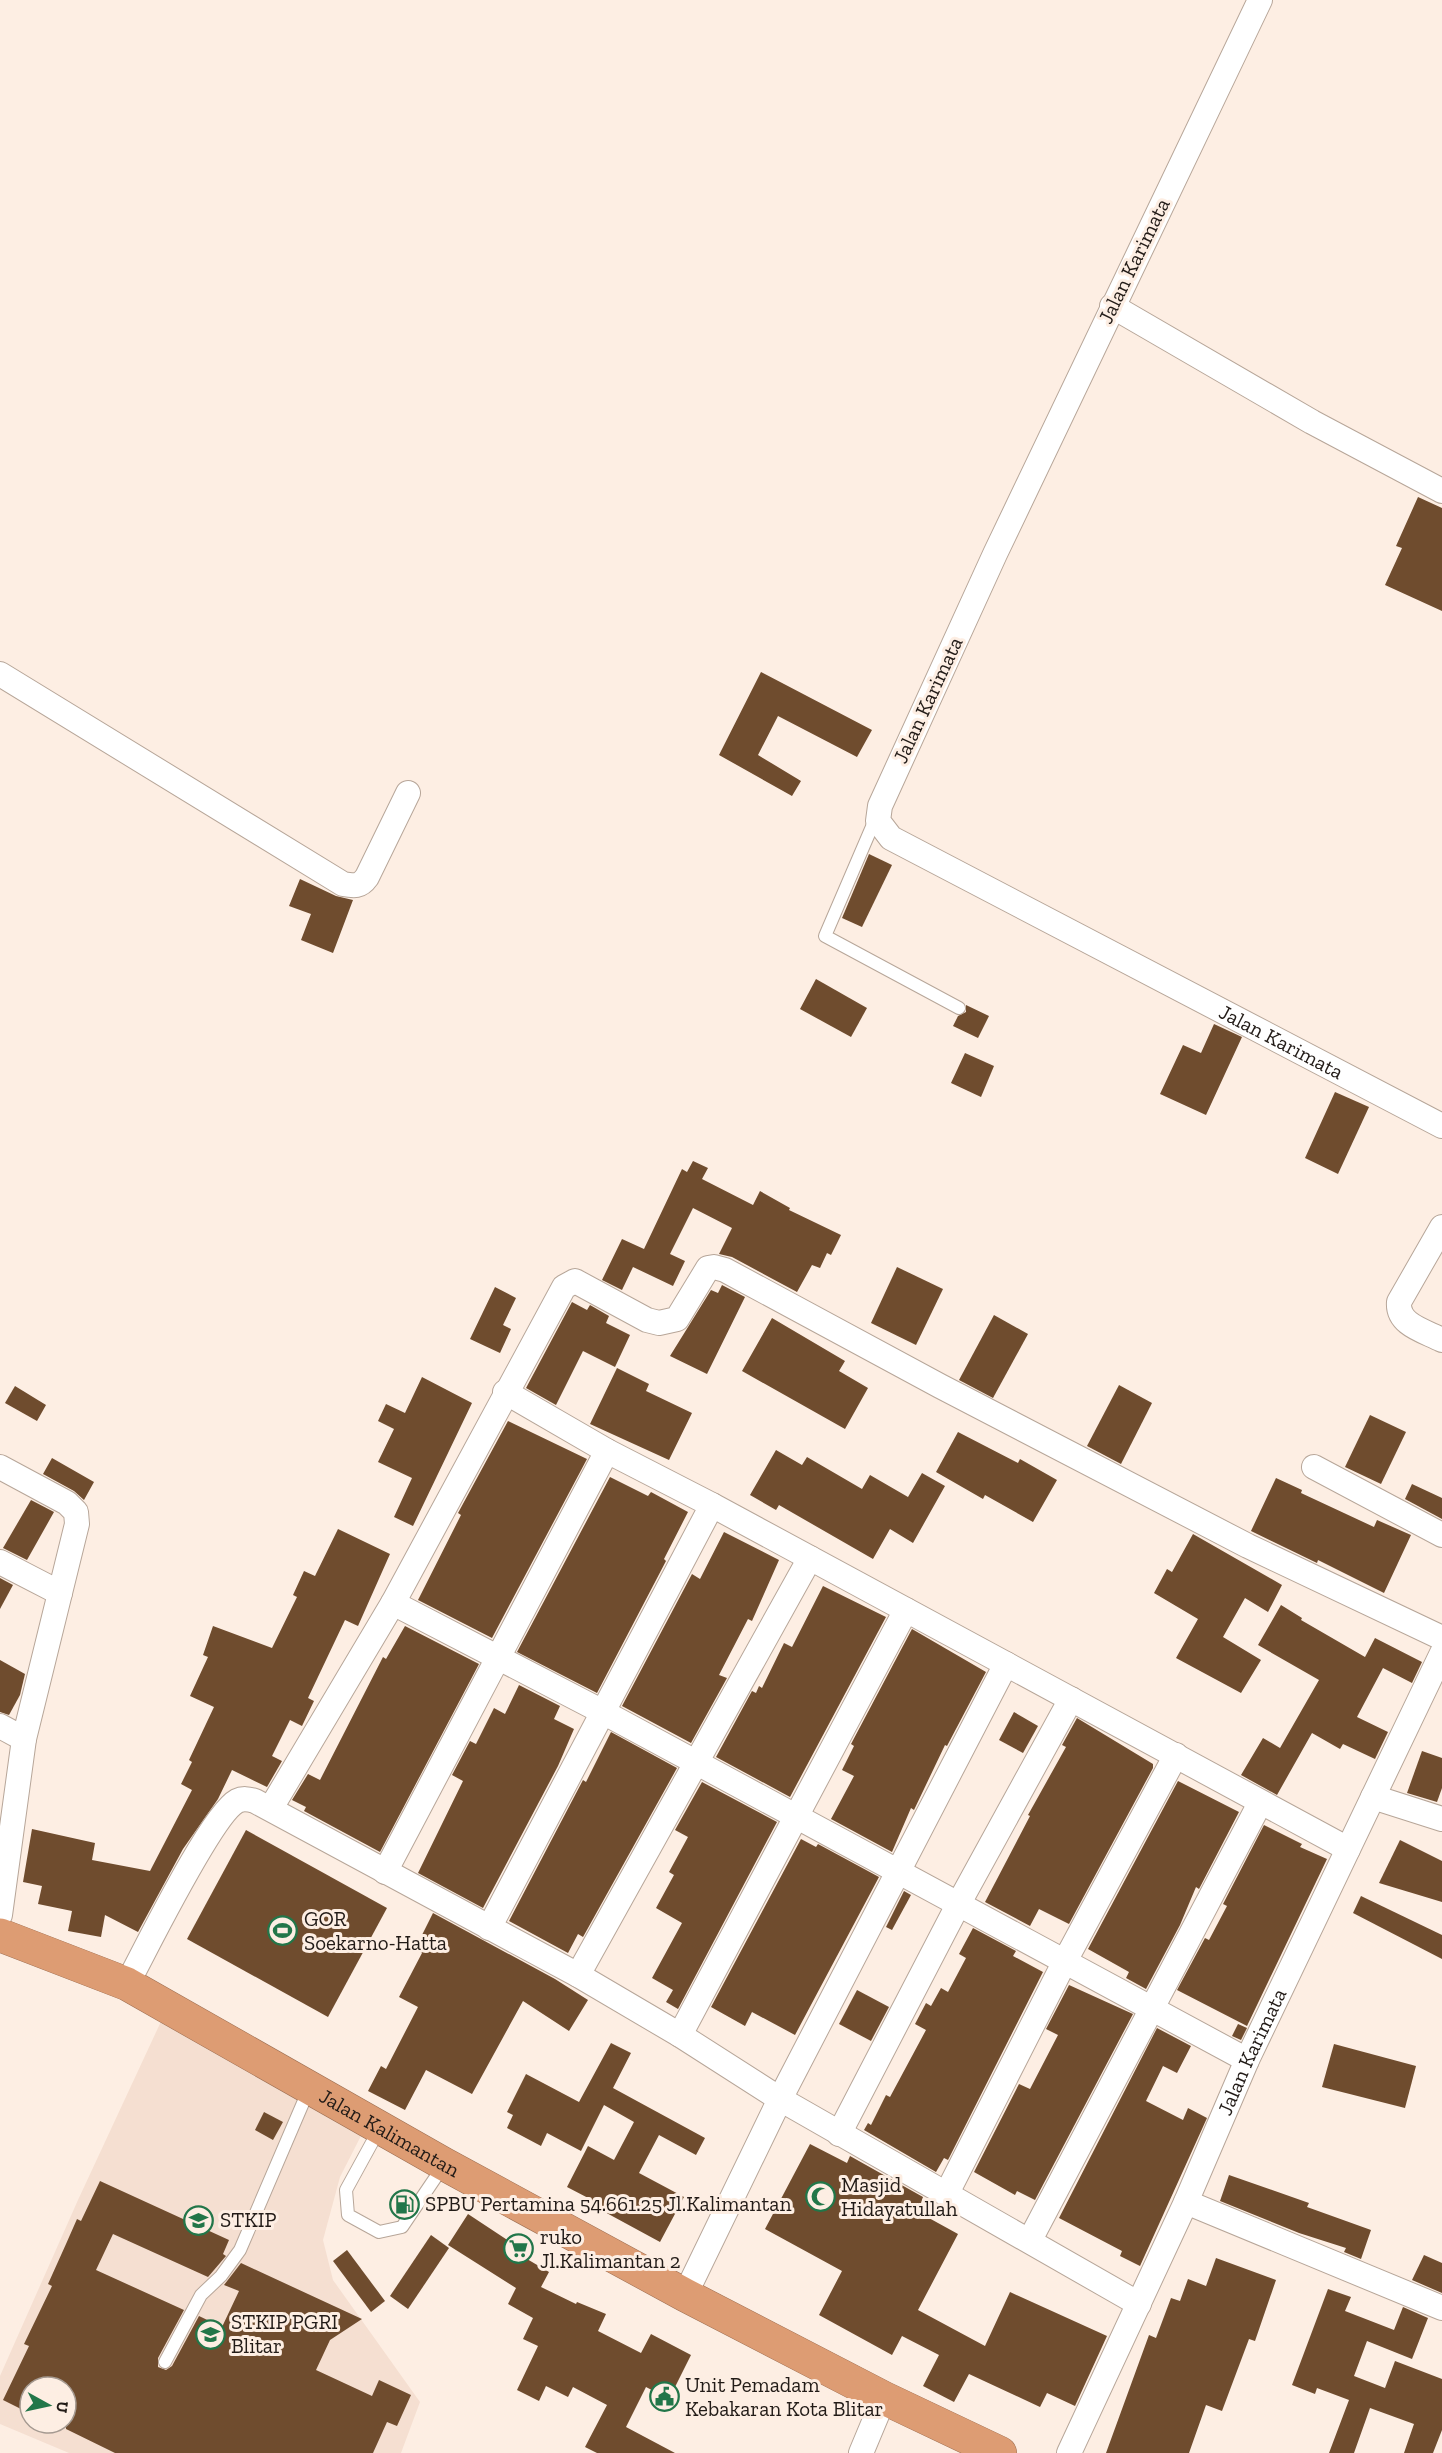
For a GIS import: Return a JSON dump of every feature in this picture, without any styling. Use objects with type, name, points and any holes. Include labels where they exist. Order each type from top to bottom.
[{"type":"highway","name":"Jalan Kalimantan","points":[[0,1935],[127,1984],[444,2164],[685,2295],[884,2398],[1000,2453]]},
{"type":"street","name":"Jalan Karimata","points":[[1260,0],[995,554],[877,814],[881,827],[891,838],[1442,1126]]},
{"type":"street","points":[[1112,306],[1312,423],[1442,491]]},
{"type":"street","points":[[0,674],[343,884],[355,886],[367,877],[408,793]]},
{"type":"street","points":[[1442,1227],[1399,1302],[1398,1311],[1402,1319],[1442,1340]]},
{"type":"street","points":[[271,1808],[393,1603],[505,1392],[569,1282],[581,1282],[647,1320],[669,1322],[677,1319],[683,1312],[708,1268],[714,1267],[1248,1546],[1442,1638]]},
{"type":"street","points":[[505,1392],[607,1451],[712,1505],[1348,1849]]},
{"type":"street","points":[[385,1872],[607,1451]]},
{"type":"street","points":[[0,1467],[59,1497],[76,1512],[77,1524],[24,1739],[0,1915]]},
{"type":"street","points":[[1314,1467],[1442,1535]]},
{"type":"street","points":[[489,1928],[601,1711],[712,1505]]},
{"type":"street","points":[[578,1975],[810,1558]]},
{"type":"street","points":[[0,1562],[60,1593]]},
{"type":"street","points":[[393,1603],[601,1711],[1247,2060]]},
{"type":"street","points":[[680,2035],[906,1610]]},
{"type":"street","name":"Jalan Karimata","points":[[1069,2453],[1186,2202],[1247,2060],[1442,1653]]},
{"type":"street","points":[[685,2295],[780,2099],[1006,1664]]},
{"type":"street","points":[[839,2134],[959,1903],[1071,1699]]},
{"type":"street","points":[[0,1726],[24,1739]]},
{"type":"street","points":[[947,2193],[1065,1961],[1176,1755]]},
{"type":"street","points":[[1373,1797],[1442,1819]]},
{"type":"street","points":[[127,1984],[202,1848],[224,1813],[236,1802],[245,1798],[271,1808],[578,1975],[680,2035],[839,2134],[1030,2240],[1139,2304]]},
{"type":"street","points":[[1030,2240],[1260,1803]]},
{"type":"street","points":[[1186,2202],[1442,2308]]},
{"type":"street","points":[[861,2453],[884,2398]]},
{"type":"lane","points":[[877,814],[825,936],[959,1008]]},
{"type":"lane","points":[[165,2362],[201,2295],[221,2276],[240,2250],[309,2088]]},
{"type":"lane","points":[[380,2128],[346,2190],[348,2215],[369,2227],[379,2232],[402,2227],[444,2164]]},
{"type":"shaded area","name":"STKIP","points":[[164,2015],[365,2128],[340,2177],[323,2240],[333,2280],[420,2402],[401,2453],[69,2453],[26,2435],[78,2435],[78,2375],[18,2375],[18,2432],[0,2424],[0,2376]]},
{"type":"building","points":[[1418,497],[1442,508],[1442,611],[1385,585],[1402,548],[1396,546]]},
{"type":"building","points":[[761,672],[872,730],[857,757],[778,716],[758,755],[801,781],[792,796],[719,755]]},
{"type":"building","points":[[869,854],[892,865],[862,927],[842,918]]},
{"type":"building","points":[[300,879],[336,896],[353,900],[333,953],[301,940],[311,914],[289,906]]},
{"type":"building","points":[[816,979],[867,1008],[851,1037],[800,1009]]},
{"type":"building","points":[[966,1005],[989,1016],[978,1038],[953,1026],[958,1016],[966,1012]]},
{"type":"building","points":[[1214,1024],[1242,1037],[1206,1115],[1160,1094],[1183,1045],[1201,1053]]},
{"type":"building","points":[[965,1053],[994,1066],[981,1097],[951,1083]]},
{"type":"building","points":[[1335,1092],[1369,1107],[1338,1174],[1305,1158]]},
{"type":"building","points":[[693,1161],[708,1168],[702,1179],[753,1205],[760,1191],[790,1208],[789,1210],[841,1235],[831,1255],[827,1253],[820,1268],[812,1265],[797,1292],[732,1257],[719,1254],[732,1228],[693,1208],[670,1254],[685,1261],[673,1286],[633,1267],[622,1290],[602,1280],[622,1239],[644,1249],[682,1169],[687,1172]]},
{"type":"building","points":[[897,1267],[943,1289],[916,1345],[871,1323]]},
{"type":"building","points":[[722,1285],[745,1297],[707,1374],[670,1356],[711,1290],[718,1293]]},
{"type":"building","points":[[495,1287],[516,1298],[503,1325],[511,1329],[500,1353],[470,1339]]},
{"type":"building","points":[[572,1302],[587,1310],[590,1305],[609,1316],[606,1323],[630,1335],[615,1367],[583,1351],[556,1405],[526,1388]]},
{"type":"building","points":[[994,1315],[1028,1334],[993,1398],[959,1380]]},
{"type":"building","points":[[772,1318],[845,1361],[839,1371],[868,1388],[845,1429],[742,1371]]},
{"type":"building","points":[[617,1368],[649,1384],[646,1391],[692,1413],[669,1460],[590,1424]]},
{"type":"building","points":[[422,1377],[472,1403],[413,1526],[394,1517],[412,1478],[378,1462],[394,1429],[378,1421],[386,1404],[405,1413]]},
{"type":"building","points":[[1119,1385],[1152,1403],[1121,1464],[1087,1446]]},
{"type":"building","points":[[15,1386],[46,1405],[37,1421],[5,1403]]},
{"type":"building","points":[[1370,1415],[1406,1432],[1381,1484],[1345,1467]]},
{"type":"building","points":[[508,1421],[587,1459],[492,1638],[418,1600],[461,1515],[458,1513]]},
{"type":"building","points":[[958,1432],[1018,1463],[1020,1459],[1057,1480],[1033,1522],[985,1495],[983,1499],[936,1472]]},
{"type":"building","points":[[776,1450],[802,1465],[807,1457],[862,1489],[870,1475],[908,1497],[922,1473],[945,1486],[913,1543],[890,1529],[873,1559],[779,1505],[776,1510],[750,1495]]},
{"type":"building","points":[[52,1458],[94,1482],[84,1500],[74,1491],[43,1474]]},
{"type":"building","points":[[610,1477],[648,1496],[651,1492],[688,1512],[664,1559],[666,1561],[597,1693],[517,1652]]},
{"type":"building","points":[[1276,1478],[1302,1490],[1301,1493],[1374,1527],[1377,1520],[1411,1535],[1384,1593],[1318,1560],[1317,1563],[1251,1531]]},
{"type":"building","points":[[1412,1484],[1442,1498],[1442,1519],[1405,1499]]},
{"type":"building","points":[[31,1500],[54,1512],[27,1560],[3,1548]]},
{"type":"building","points":[[338,1529],[390,1554],[358,1626],[345,1620],[308,1698],[314,1701],[302,1726],[290,1720],[272,1756],[282,1761],[267,1787],[232,1770],[218,1799],[183,1849],[138,1932],[105,1915],[101,1937],[68,1931],[72,1911],[38,1904],[42,1886],[23,1882],[32,1829],[95,1843],[92,1860],[150,1871],[192,1790],[181,1784],[192,1762],[189,1760],[214,1707],[190,1696],[208,1657],[203,1655],[213,1626],[272,1648],[297,1597],[293,1595],[304,1571],[315,1576]]},
{"type":"building","points":[[724,1532],[779,1560],[752,1621],[748,1619],[719,1675],[727,1678],[691,1743],[622,1706],[692,1574],[700,1579]]},
{"type":"building","points":[[1193,1534],[1282,1585],[1268,1612],[1245,1598],[1223,1637],[1261,1660],[1241,1693],[1176,1658],[1198,1619],[1154,1593],[1167,1569],[1172,1572]]},
{"type":"building","points":[[0,1578],[13,1585],[0,1609]]},
{"type":"building","points":[[823,1586],[886,1617],[790,1797],[716,1757],[752,1691],[756,1693],[759,1686],[762,1688],[784,1643],[792,1647]]},
{"type":"building","points":[[1281,1605],[1302,1618],[1301,1620],[1365,1657],[1375,1638],[1422,1662],[1412,1683],[1383,1668],[1357,1717],[1388,1732],[1375,1759],[1343,1744],[1340,1749],[1312,1733],[1277,1795],[1241,1775],[1263,1738],[1280,1748],[1319,1680],[1258,1645]]},
{"type":"building","points":[[405,1626],[479,1664],[380,1852],[304,1811],[306,1807],[292,1800],[308,1774],[320,1780],[383,1657],[386,1659]]},
{"type":"building","points":[[912,1629],[986,1672],[947,1746],[945,1745],[914,1810],[911,1808],[892,1852],[831,1819],[854,1776],[842,1770],[854,1746],[851,1744]]},
{"type":"building","points":[[0,1660],[25,1674],[20,1695],[9,1715],[0,1712]]},
{"type":"building","points":[[519,1685],[560,1706],[554,1719],[574,1729],[558,1766],[483,1908],[418,1873],[463,1781],[452,1775],[470,1741],[476,1744],[494,1708],[505,1714]]},
{"type":"building","points":[[1014,1712],[1038,1726],[1023,1753],[999,1740]]},
{"type":"building","points":[[1077,1718],[1153,1764],[1153,1768],[1069,1924],[1039,1909],[1030,1926],[985,1902],[1030,1816],[1028,1815],[1066,1747],[1062,1745]]},
{"type":"building","points":[[611,1732],[677,1768],[583,1937],[578,1934],[568,1953],[509,1921],[583,1780],[586,1782]]},
{"type":"building","points":[[1422,1751],[1442,1758],[1442,1788],[1437,1802],[1407,1793]]},
{"type":"building","points":[[1178,1781],[1239,1812],[1199,1889],[1196,1887],[1180,1925],[1146,1989],[1126,1978],[1129,1972],[1088,1949]]},
{"type":"building","points":[[702,1782],[777,1822],[678,2009],[666,2002],[673,1990],[652,1978],[682,1923],[656,1908],[674,1875],[669,1872],[688,1837],[675,1830]]},
{"type":"building","points":[[1264,1825],[1302,1844],[1300,1847],[1327,1859],[1247,2026],[1177,1990],[1205,1938],[1209,1940],[1227,1906],[1223,1904]]},
{"type":"building","points":[[246,1830],[387,1908],[328,2017],[187,1939]]},
{"type":"building","points":[[801,1839],[816,1847],[818,1844],[879,1877],[795,2035],[752,2012],[745,2026],[711,2007]]},
{"type":"building","points":[[1400,1840],[1442,1861],[1442,1902],[1379,1883]]},
{"type":"building","points":[[904,1891],[911,1895],[892,1930],[886,1927]]},
{"type":"building","points":[[1361,1896],[1442,1935],[1442,1959],[1353,1913]]},
{"type":"building","points":[[433,1913],[555,1979],[588,2000],[569,2031],[523,2001],[472,2094],[426,2070],[405,2110],[368,2091],[381,2066],[386,2069],[418,2007],[399,1997],[422,1953],[415,1949]]},
{"type":"building","points":[[973,1928],[1016,1951],[1013,1956],[1043,1972],[948,2160],[944,2158],[936,2172],[864,2130],[868,2123],[871,2125],[886,2095],[890,2097],[926,2030],[915,2024],[926,2003],[931,2006],[941,1988],[948,1992],[966,1958],[959,1954]]},
{"type":"building","points":[[1069,1985],[1133,2014],[1035,2200],[1017,2191],[1015,2195],[974,2172],[1019,2084],[1030,2089],[1058,2035],[1046,2029]]},
{"type":"building","points":[[857,1990],[889,2007],[871,2041],[839,2024]]},
{"type":"building","points":[[1238,2024],[1247,2028],[1241,2040],[1232,2036]]},
{"type":"building","points":[[1157,2028],[1191,2046],[1177,2073],[1163,2066],[1146,2101],[1183,2120],[1188,2108],[1207,2118],[1140,2266],[1120,2256],[1122,2251],[1059,2218]]},
{"type":"building","points":[[611,2043],[631,2053],[613,2088],[705,2138],[696,2155],[659,2135],[639,2173],[684,2197],[660,2242],[590,2204],[592,2200],[567,2187],[588,2146],[614,2160],[634,2122],[604,2105],[581,2151],[547,2133],[541,2146],[507,2128],[513,2115],[507,2112],[526,2074],[579,2102]]},
{"type":"building","points":[[1334,2044],[1416,2066],[1405,2108],[1322,2087]]},
{"type":"building","points":[[264,2112],[283,2122],[273,2140],[255,2130]]},
{"type":"building","points":[[810,2144],[847,2163],[850,2156],[923,2197],[918,2212],[958,2234],[918,2310],[985,2346],[1010,2292],[1107,2336],[1075,2406],[1047,2393],[1040,2407],[969,2374],[954,2402],[923,2386],[939,2355],[902,2336],[892,2355],[819,2315],[842,2271],[765,2229]]},
{"type":"building","points":[[1229,2175],[1309,2203],[1307,2207],[1371,2230],[1361,2259],[1344,2252],[1346,2248],[1299,2233],[1220,2201]]},
{"type":"building","points":[[100,2181],[229,2240],[223,2254],[226,2256],[208,2277],[113,2234],[96,2270],[184,2310],[158,2358],[158,2367],[166,2370],[172,2366],[199,2316],[222,2327],[239,2291],[224,2285],[241,2263],[362,2319],[330,2340],[316,2370],[372,2396],[379,2380],[411,2395],[397,2426],[387,2422],[373,2453],[115,2453],[78,2435],[78,2375],[18,2375],[18,2408],[3,2400],[29,2346],[24,2344],[52,2286],[48,2284],[77,2219],[81,2221]]},
{"type":"building","points":[[468,2214],[530,2255],[527,2259],[549,2272],[541,2287],[576,2304],[577,2302],[606,2314],[598,2331],[641,2353],[651,2334],[691,2355],[669,2399],[646,2387],[626,2427],[675,2453],[597,2453],[585,2447],[607,2405],[573,2387],[568,2397],[546,2386],[539,2401],[517,2390],[538,2346],[523,2339],[533,2318],[508,2304],[516,2288],[448,2245]]},
{"type":"building","points":[[431,2235],[449,2248],[408,2309],[390,2296]]},
{"type":"building","points":[[347,2250],[385,2301],[371,2312],[333,2261]]},
{"type":"building","points":[[1424,2255],[1442,2263],[1442,2293],[1412,2280]]},
{"type":"building","points":[[1216,2258],[1276,2280],[1255,2341],[1249,2339],[1222,2411],[1206,2405],[1189,2453],[1106,2453],[1149,2335],[1156,2338],[1171,2298],[1180,2301],[1188,2279],[1206,2286]]},
{"type":"building","points":[[1328,2289],[1351,2297],[1345,2311],[1394,2330],[1403,2307],[1428,2318],[1412,2359],[1367,2341],[1354,2376],[1385,2388],[1395,2361],[1442,2379],[1442,2430],[1433,2453],[1404,2453],[1414,2424],[1370,2408],[1354,2453],[1329,2453],[1349,2400],[1317,2388],[1315,2394],[1292,2385]]},
{"type":"place","name":"GOR Soekarno-Hatta","points":[[283,1931]]},
{"type":"place","name":"Masjid Hidayatullah","points":[[820,2197]]},
{"type":"place","name":"SPBU Pertamina 54.661.25 Jl.Kalimantan","points":[[404,2204]]},
{"type":"place","name":"STKIP","points":[[199,2220]]},
{"type":"place","name":"ruko Jl.Kalimantan 2","points":[[519,2249]]},
{"type":"place","name":"STKIP PGRI Blitar","points":[[210,2334]]},
{"type":"place","name":"Unit Pemadam Kebakaran Kota Blitar","points":[[664,2397]]}]
